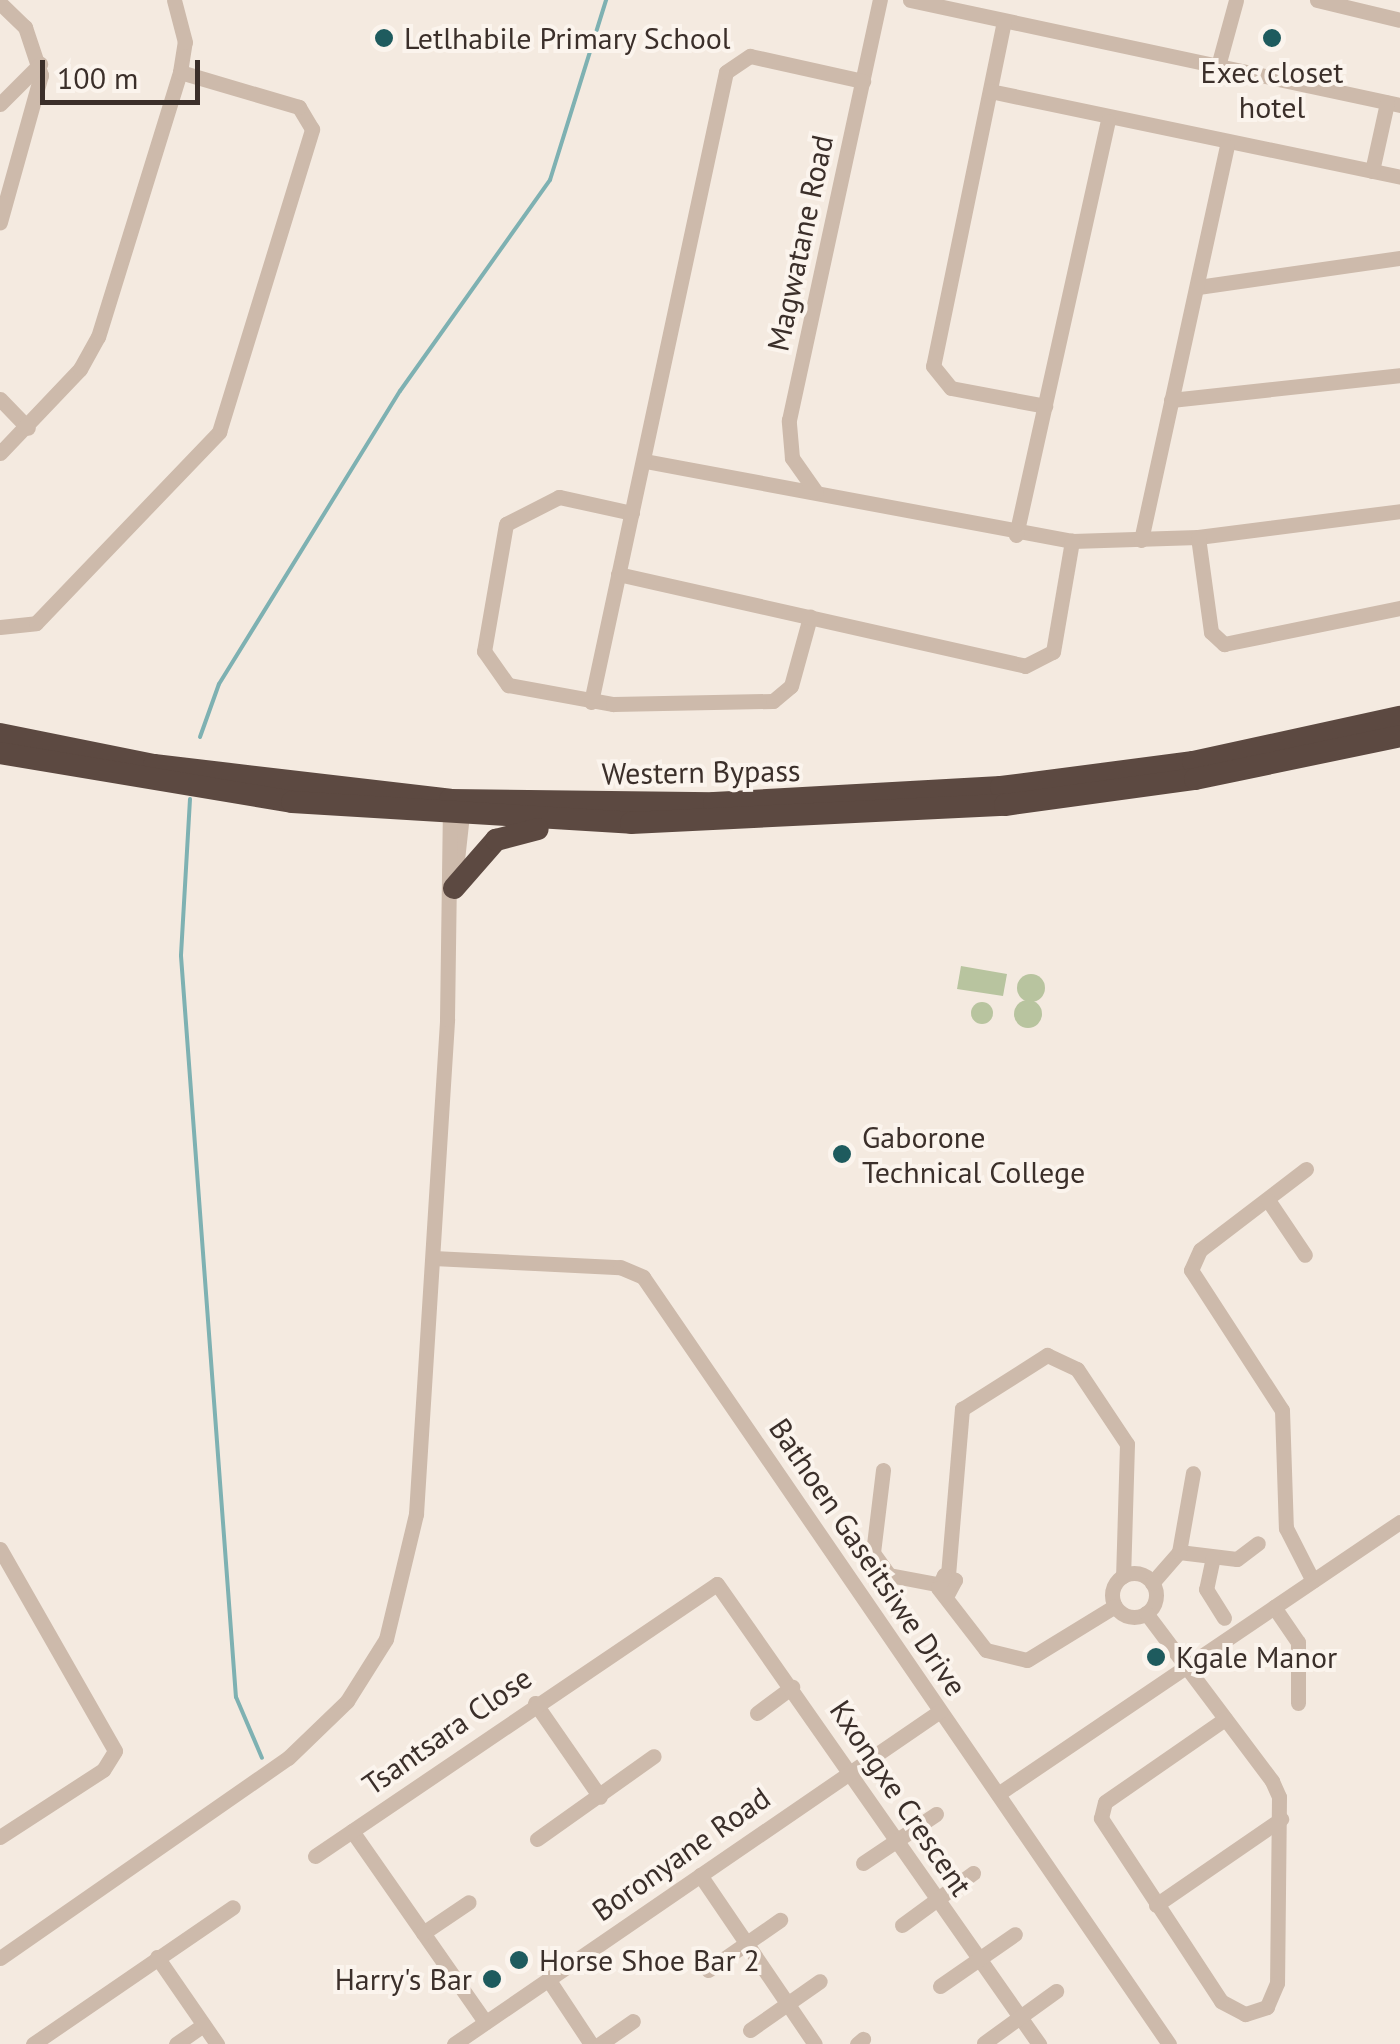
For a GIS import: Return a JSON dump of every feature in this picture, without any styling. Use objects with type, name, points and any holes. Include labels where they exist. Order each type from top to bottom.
[{"type":"highway","name":"Western Bypass","points":[[0,734],[154,765],[456,809],[909,798],[1194,762],[1400,717]]},
{"type":"highway","name":"Western Bypass","points":[[0,753],[149,782],[631,823],[1004,805],[1195,779],[1400,736]]},
{"type":"highway","points":[[454,888],[482,850],[511,834],[631,823]]},
{"type":"street","points":[[0,453],[28,428],[98,336],[180,72],[184,29],[174,0]]},
{"type":"street","name":"Magwatane Road","points":[[816,492],[792,458],[789,420],[880,0]]},
{"type":"street","points":[[910,0],[956,5],[1004,22],[1394,104],[1372,171]]},
{"type":"street","points":[[1218,66],[1236,0]]},
{"type":"street","points":[[1318,0],[1400,20]]},
{"type":"street","points":[[0,3],[24,27],[40,64],[0,222]]},
{"type":"street","points":[[1004,22],[933,366],[951,388],[1045,406]]},
{"type":"street","points":[[592,702],[730,65],[750,56],[863,81]]},
{"type":"street","points":[[0,104],[40,64]]},
{"type":"street","points":[[8,628],[36,623],[211,447],[312,129],[299,107],[180,72]]},
{"type":"street","points":[[990,91],[1108,121],[1400,177]]},
{"type":"street","points":[[1016,535],[1108,121]]},
{"type":"street","points":[[1141,540],[1228,146]]},
{"type":"street","points":[[1198,286],[1400,258]]},
{"type":"street","points":[[1171,400],[1400,376]]},
{"type":"street","points":[[0,399],[28,428]]},
{"type":"street","points":[[645,461],[816,492],[1016,535],[1072,541],[1198,537],[1400,511]]},
{"type":"street","points":[[632,513],[558,497],[506,524],[487,660],[514,687],[592,702],[773,701],[791,686],[810,617]]},
{"type":"street","points":[[1198,537],[1211,632],[1224,644],[1400,608]]},
{"type":"street","points":[[618,574],[1036,665],[1053,652],[1072,541]]},
{"type":"street","points":[[448,916],[454,888],[456,809]]},
{"type":"street","points":[[0,1958],[288,1758],[374,1663],[414,1540],[456,809]]},
{"type":"street","points":[[1306,1169],[1200,1250],[1191,1270],[1282,1410],[1286,1528],[1312,1580]]},
{"type":"street","points":[[1268,1200],[1305,1254]]},
{"type":"street","name":"Bathoen Gaseitsiwe Drive","points":[[433,1258],[620,1267],[643,1277],[1169,2044]]},
{"type":"street","points":[[1047,1355],[1077,1369],[1127,1444],[1123,1576],[1115,1606],[1027,1660],[986,1650],[944,1584],[962,1408],[1047,1355]]},
{"type":"street","points":[[883,1470],[873,1553],[889,1575],[944,1584]]},
{"type":"street","points":[[1146,1613],[1152,1583],[1179,1552],[1192,1473]]},
{"type":"street","points":[[998,1794],[1400,1522]]},
{"type":"street","points":[[1179,1552],[1237,1559],[1258,1543]]},
{"type":"street","points":[[0,1549],[115,1750],[102,1770],[5,1833],[0,1814]]},
{"type":"street","points":[[1213,1557],[1206,1589],[1224,1618]]},
{"type":"street","points":[[1123,1576],[1152,1583]]},
{"type":"street","name":"Kxongxe Crescent","points":[[717,1584],[1039,2044]]},
{"type":"street","name":"Tsantsara Close","points":[[484,2022],[352,1831],[535,1703],[717,1584]]},
{"type":"street","points":[[1115,1606],[1146,1613],[1272,1780],[1281,1819],[1276,1983],[1266,2007],[1245,2014],[1222,2001],[1156,1905],[1101,1810],[1225,1719]]},
{"type":"street","points":[[1274,1607],[1298,1642],[1298,1703]]},
{"type":"street","points":[[758,1713],[792,1688]]},
{"type":"street","points":[[535,1703],[600,1797]]},
{"type":"street","name":"Boronyane Road","points":[[454,2044],[849,1769],[940,1711]]},
{"type":"street","points":[[537,1839],[654,1756]]},
{"type":"street","points":[[863,1863],[936,1814]]},
{"type":"street","points":[[1156,1905],[1281,1819]]},
{"type":"street","points":[[315,1856],[352,1831]]},
{"type":"street","points":[[902,1925],[973,1873]]},
{"type":"street","points":[[700,1874],[815,2044]]},
{"type":"street","points":[[424,1934],[468,1902]]},
{"type":"street","points":[[32,2044],[233,1907]]},
{"type":"street","points":[[708,1970],[780,1920]]},
{"type":"street","points":[[940,1986],[1016,1934]]},
{"type":"street","points":[[156,1957],[217,2044]]},
{"type":"street","points":[[548,1979],[591,2044]]},
{"type":"street","points":[[750,2030],[820,1981]]},
{"type":"street","points":[[984,2043],[1056,1991]]},
{"type":"street","points":[[600,2044],[633,2021]]},
{"type":"street","points":[[176,2044],[203,2025]]},
{"type":"green space","points":[[961,966],[1007,974],[1003,996],[957,989]]},
{"type":"green space","points":[[1031,974],[1041,978],[1045,988],[1041,998],[1031,1002],[1021,998],[1017,988],[1021,978]]},
{"type":"green space","points":[[1028,1000],[1038,1004],[1042,1014],[1038,1024],[1028,1028],[1018,1024],[1014,1014],[1018,1004]]},
{"type":"green space","points":[[982,1002],[990,1005],[990,1021],[982,1024],[974,1021],[971,1013],[974,1005]]},
{"type":"waterway","points":[[200,737],[219,684],[400,391],[550,180],[606,0]]},
{"type":"waterway","points":[[190,799],[181,956],[236,1697],[262,1758]]},
{"type":"place","name":"Letlhabile Primary School","points":[[384,38]]},
{"type":"place","name":"Exec closet hotel","points":[[1272,38]]},
{"type":"place","name":"Gaborone Technical College","points":[[842,1154]]},
{"type":"place","name":"Kgale Manor","points":[[1156,1657]]},
{"type":"place","name":"Horse Shoe Bar 2","points":[[519,1960]]},
{"type":"place","name":"Harry's Bar","points":[[492,1979]]}]
